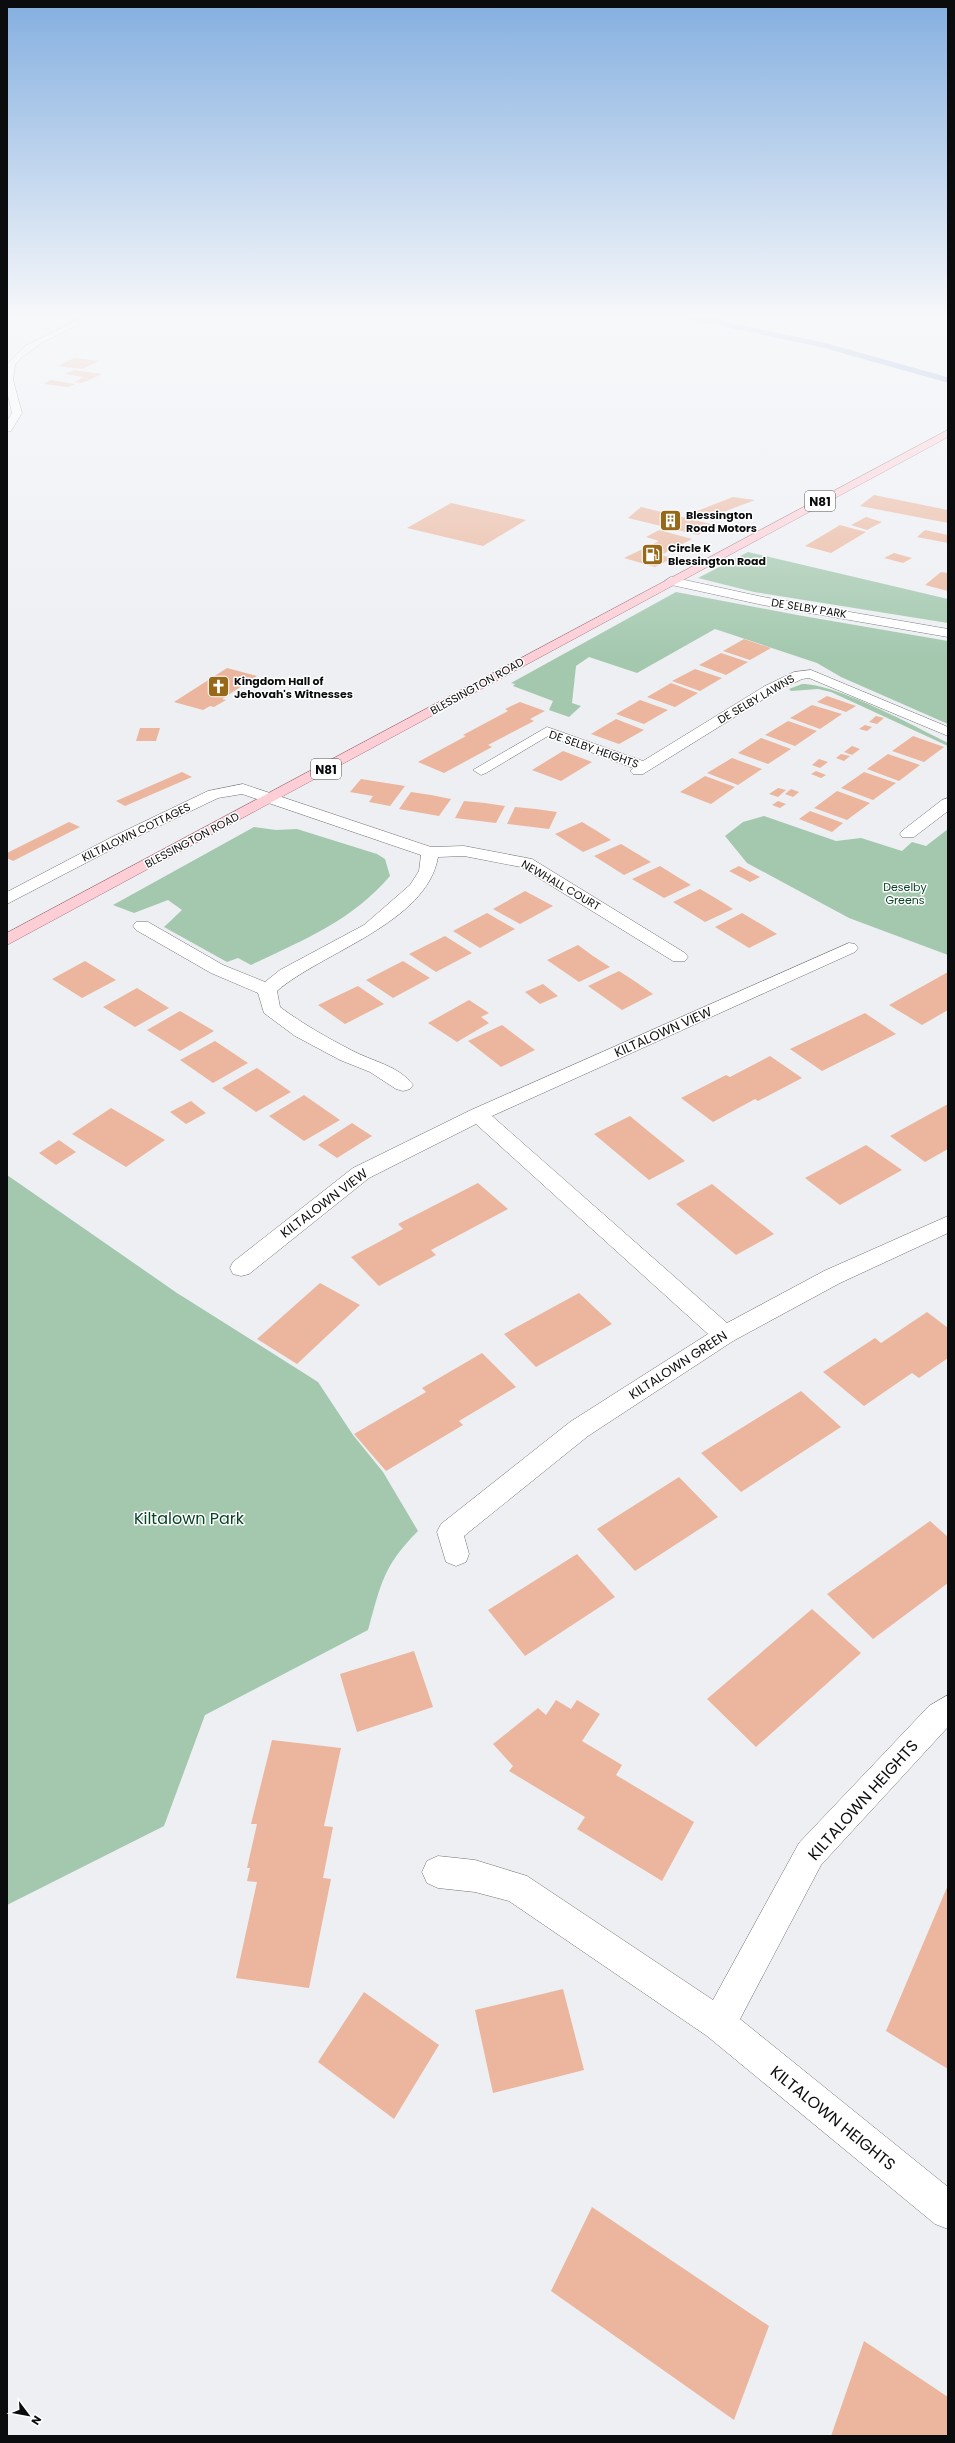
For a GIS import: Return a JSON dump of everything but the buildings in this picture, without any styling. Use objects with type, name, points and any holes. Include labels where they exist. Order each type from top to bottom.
[{"type":"main road","name":"BLESSINGTON ROAD","points":[[7,940],[948,433]]},
{"type":"street","name":"DE SELBY PARK","points":[[671,581],[763,601],[948,633]]},
{"type":"street","name":"DE SELBY LAWNS","points":[[641,769],[770,689],[799,675],[811,674],[948,732]]},
{"type":"street","name":"DE SELBY HEIGHTS","points":[[481,770],[547,731],[641,769]]},
{"type":"street","name":"KILTALOWN COTTAGES","points":[[7,899],[118,840],[214,794],[243,789],[270,799]]},
{"type":"street","name":"NEWHALL COURT","points":[[270,799],[430,852],[464,851],[526,863],[679,957]]},
{"type":"street","points":[[908,834],[948,803]]},
{"type":"street","points":[[267,990],[286,974],[370,929],[406,898],[427,871],[430,852]]},
{"type":"street","points":[[142,926],[217,969],[267,990]]},
{"type":"street","name":"KILTALOWN VIEW","points":[[241,1268],[361,1173],[478,1115],[849,948]]},
{"type":"street","points":[[267,990],[271,1009],[302,1032],[347,1056],[377,1068],[403,1085]]},
{"type":"street","points":[[478,1115],[725,1335]]},
{"type":"street","name":"KILTALOWN GREEN","points":[[456,1554],[450,1532],[579,1429],[725,1335],[832,1277],[948,1224]]},
{"type":"street","name":"KILTALOWN HEIGHTS","points":[[719,2024],[810,1854],[939,1716],[948,1710]]},
{"type":"street","name":"KILTALOWN HEIGHTS","points":[[438,1872],[475,1876],[516,1887],[719,2024],[948,2211]]},
{"type":"green space","points":[[748,552],[948,599],[948,623],[754,592],[698,578]]},
{"type":"green space","points":[[676,592],[948,641],[948,724],[841,677],[817,663],[715,629],[637,673],[589,657],[576,666],[572,703],[581,706],[569,717],[549,710],[553,701],[513,686],[515,684],[511,683]]},
{"type":"green space","points":[[802,684],[817,686],[855,698],[948,743],[948,746],[831,692],[818,689],[791,691],[789,689]]},
{"type":"green space","name":"Deselby Greens","points":[[764,816],[836,841],[861,838],[902,851],[912,842],[926,846],[948,829],[948,955],[849,918],[747,863],[725,836],[743,822]]},
{"type":"green space","points":[[254,827],[276,830],[297,829],[377,854],[385,859],[390,876],[375,892],[343,918],[308,938],[251,965],[238,958],[227,962],[164,927],[182,910],[168,900],[134,913],[113,905]]},
{"type":"green space","name":"Kiltalown Park","points":[[7,1175],[177,1293],[318,1382],[353,1435],[383,1472],[418,1531],[406,1543],[390,1566],[380,1588],[368,1630],[205,1715],[164,1826],[7,1905]]},
{"type":"place","name":"Blessington Road Motors","points":[[671,521]]},
{"type":"place","name":"Circle K Blessington Road","points":[[652,554]]},
{"type":"place","name":"Kingdom Hall of Jehovah's Witnesses","points":[[218,687]]}]
